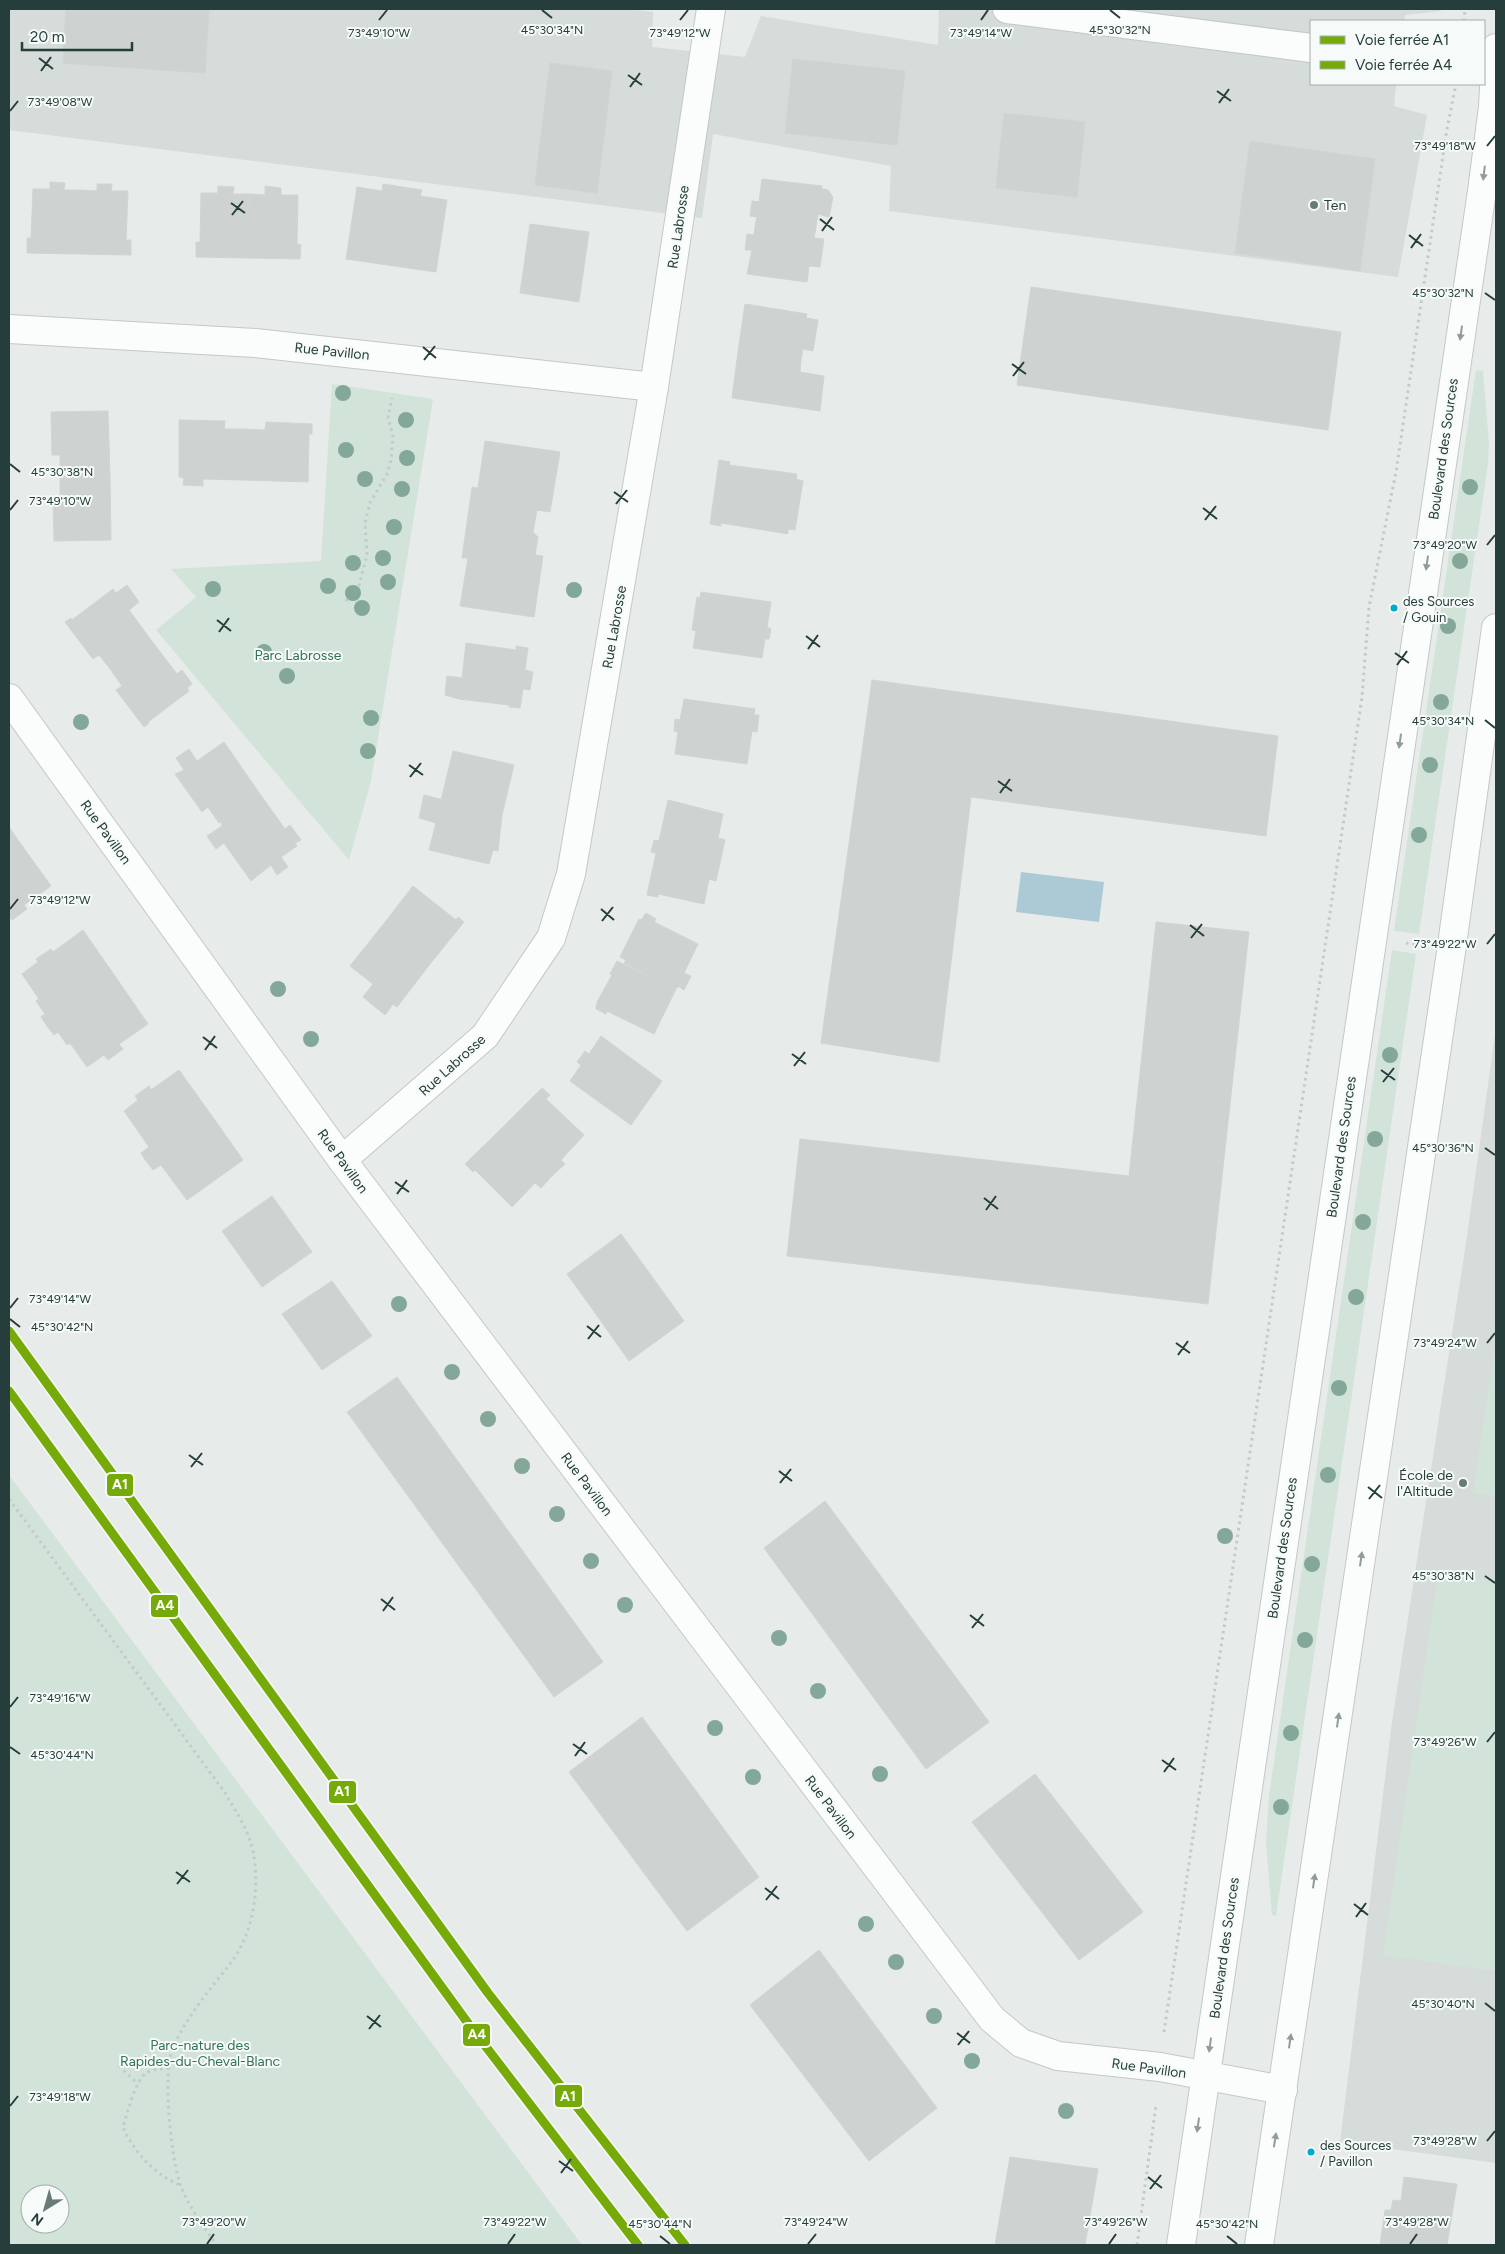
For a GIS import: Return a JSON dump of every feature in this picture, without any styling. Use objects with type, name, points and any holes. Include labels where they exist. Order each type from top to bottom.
[{"type":"street","name":"Rue Labrosse","points":[[342,1160],[486,1036],[551,938],[572,874],[654,387],[711,9]]},
{"type":"street","points":[[1007,9],[1149,18],[1310,48]]},
{"type":"street","name":"Boulevard des Sources","points":[[1181,2245],[1482,191],[1492,107],[1493,66]]},
{"type":"street","name":"Rue Pavillon","points":[[9,329],[255,343],[654,387]]},
{"type":"street","points":[[1259,2245],[1451,952],[1496,628]]},
{"type":"street","name":"Rue Pavillon","points":[[9,698],[342,1160],[992,2019],[1021,2043],[1058,2056],[1160,2067],[1283,2090]]},
{"type":"path","points":[[1164,2032],[1362,697],[1369,607],[1396,472],[1447,128],[1456,85]]},
{"type":"path","points":[[346,601],[358,585],[366,555],[366,523],[370,503],[387,474],[393,436],[388,418],[392,398]]},
{"type":"path","points":[[9,1499],[223,1790],[246,1832],[253,1851],[255,1896],[247,1934],[232,1961],[193,2010],[179,2034],[172,2051],[169,2068],[170,2121],[180,2185],[189,2204],[217,2245]]},
{"type":"path","points":[[119,2066],[138,2084]]},
{"type":"path","points":[[169,2068],[144,2074],[138,2084],[123,2127],[149,2164],[170,2181],[180,2185]]},
{"type":"path","points":[[1136,2245],[1156,2105]]},
{"type":"shaded area","points":[[9,9],[630,9],[653,12],[652,47],[745,57],[761,16],[938,45],[939,9],[1441,9],[1441,11],[1405,15],[1404,20],[1310,20],[1310,85],[1396,85],[1394,106],[1427,115],[1398,277],[889,211],[891,166],[713,134],[702,218],[9,130]]},
{"type":"shaded area","name":"École de l'Altitude","points":[[1496,1027],[1496,2163],[1340,2142],[1392,1722],[1466,1243]]},
{"type":"green space","points":[[1476,370],[1483,371],[1489,443],[1488,464],[1419,934],[1394,931]]},
{"type":"green space","name":"Parc Labrosse","points":[[332,384],[433,399],[371,781],[349,860],[156,630],[196,597],[171,569],[321,561]]},
{"type":"green space","points":[[1392,950],[1416,954],[1276,1916],[1272,1915],[1266,1843],[1269,1796]]},
{"type":"green space","points":[[1496,1337],[1496,1496],[1473,1493]]},
{"type":"green space","name":"Parc-nature des Rapides-du-Cheval-Blanc","points":[[9,1475],[582,2245],[9,2245]]},
{"type":"green space","points":[[1438,1573],[1496,1582],[1496,1971],[1383,1955]]},
{"type":"water","points":[[1021,872],[1104,882],[1099,922],[1016,912]]},
{"type":"building","points":[[66,9],[209,9],[205,73],[63,63]]},
{"type":"building","points":[[793,59],[905,71],[897,145],[785,133]]},
{"type":"building","points":[[550,63],[612,71],[597,193],[535,185]]},
{"type":"building","points":[[1004,113],[1085,122],[1077,197],[996,188]]},
{"type":"building","points":[[1250,141],[1375,159],[1360,271],[1235,253]]},
{"type":"building","points":[[762,179],[822,186],[822,189],[828,190],[833,197],[829,217],[818,214],[815,233],[755,226],[757,217],[750,216],[752,201],[759,202]]},
{"type":"building","points":[[50,182],[65,183],[64,190],[80,190],[79,254],[27,253],[27,238],[31,238],[33,189],[50,189]]},
{"type":"building","points":[[97,184],[112,184],[111,191],[128,191],[126,240],[131,240],[131,255],[79,254],[80,190],[97,191]]},
{"type":"building","points":[[383,184],[422,190],[420,196],[447,200],[436,272],[346,259],[357,187],[382,191]]},
{"type":"building","points":[[218,186],[234,187],[233,194],[249,194],[248,258],[196,257],[196,242],[200,242],[201,193],[218,193]]},
{"type":"building","points":[[265,186],[281,188],[281,195],[298,195],[297,244],[301,245],[300,259],[248,258],[249,194],[265,195]]},
{"type":"building","points":[[530,224],[589,232],[579,302],[520,293]]},
{"type":"building","points":[[755,226],[815,233],[814,238],[824,239],[820,267],[809,266],[807,282],[747,274],[752,250],[745,250],[747,234],[754,235]]},
{"type":"building","points":[[1031,287],[1341,332],[1328,430],[1017,385]]},
{"type":"building","points":[[745,304],[807,314],[806,318],[818,320],[813,351],[803,349],[801,360],[738,352]]},
{"type":"building","points":[[738,352],[801,360],[800,372],[824,376],[820,411],[732,398]]},
{"type":"building","points":[[108,411],[110,476],[60,476],[60,455],[52,455],[51,412]]},
{"type":"building","points":[[179,420],[225,421],[224,429],[245,429],[243,480],[203,479],[203,486],[183,485],[184,478],[179,477]]},
{"type":"building","points":[[266,422],[312,424],[312,434],[309,434],[308,482],[243,480],[245,429],[265,430]]},
{"type":"building","points":[[485,441],[560,452],[550,512],[537,510],[533,532],[538,537],[535,555],[543,556],[534,617],[460,606],[468,558],[462,558],[472,487],[478,488]]},
{"type":"building","points":[[719,460],[730,462],[729,465],[797,474],[796,479],[803,481],[795,530],[788,529],[788,534],[721,523],[721,526],[710,524]]},
{"type":"building","points":[[60,476],[110,476],[111,540],[54,541],[53,497],[60,497]]},
{"type":"building","points":[[127,585],[139,602],[129,610],[151,640],[111,670],[99,655],[93,659],[65,622],[71,618],[72,620],[113,589],[116,593]]},
{"type":"building","points":[[701,592],[771,602],[767,627],[771,629],[769,639],[765,639],[762,658],[693,648],[696,631],[692,630],[697,597],[700,598]]},
{"type":"building","points":[[151,640],[177,674],[182,670],[192,684],[187,688],[189,691],[144,727],[116,690],[122,686],[111,670]]},
{"type":"building","points":[[466,643],[516,650],[516,646],[528,648],[525,670],[533,672],[530,690],[523,689],[520,708],[459,699],[445,695],[447,676],[462,678]]},
{"type":"building","points":[[872,680],[1278,736],[1266,836],[971,797],[939,1062],[821,1043]]},
{"type":"building","points":[[684,699],[755,709],[754,715],[759,715],[757,732],[752,731],[747,764],[675,754],[678,732],[674,731],[675,719],[680,720]]},
{"type":"building","points":[[224,742],[260,794],[219,823],[208,807],[202,812],[175,774],[184,770],[176,758],[189,749],[197,761]]},
{"type":"building","points":[[453,751],[514,765],[502,815],[441,800]]},
{"type":"building","points":[[260,794],[285,829],[290,825],[301,840],[295,843],[297,846],[281,857],[288,867],[277,875],[271,865],[251,881],[224,843],[216,849],[207,836],[222,826],[221,822]]},
{"type":"building","points":[[424,795],[502,815],[498,851],[493,850],[489,864],[429,850],[436,823],[419,818]]},
{"type":"building","points":[[668,800],[723,814],[718,838],[725,840],[716,881],[709,879],[704,904],[658,894],[658,897],[647,895],[656,853],[651,852],[654,840],[659,841]]},
{"type":"building","points":[[9,827],[18,840],[9,846]]},
{"type":"building","points":[[18,840],[51,886],[24,905],[27,909],[12,920],[9,916],[9,846]]},
{"type":"building","points":[[413,886],[456,920],[458,917],[464,922],[430,964],[382,926]]},
{"type":"building","points":[[646,913],[656,919],[654,922],[698,944],[684,973],[691,976],[684,990],[678,986],[676,989],[624,963],[626,960],[620,957],[639,919],[641,920]]},
{"type":"building","points":[[1156,922],[1249,932],[1208,1304],[787,1256],[800,1139],[1129,1176]]},
{"type":"building","points":[[382,926],[430,964],[397,1007],[393,1004],[385,1015],[363,997],[373,984],[350,966]]},
{"type":"building","points":[[83,930],[117,979],[47,1026],[41,1017],[45,1014],[36,1001],[39,999],[22,974],[38,962],[36,959],[51,949],[53,952]]},
{"type":"building","points":[[617,961],[676,989],[654,1034],[607,1011],[606,1014],[596,1009],[597,1002],[612,975],[610,974]]},
{"type":"building","points":[[117,979],[148,1024],[119,1044],[123,1049],[108,1060],[104,1055],[87,1067],[70,1043],[67,1045],[58,1032],[54,1035],[47,1026]]},
{"type":"building","points":[[601,1036],[662,1081],[631,1125],[570,1081],[581,1065],[577,1062],[585,1051],[589,1054]]},
{"type":"building","points":[[179,1070],[212,1116],[146,1161],[141,1153],[149,1147],[124,1111],[138,1100],[135,1096],[149,1086],[151,1090]]},
{"type":"building","points":[[542,1088],[550,1095],[546,1099],[584,1135],[561,1160],[565,1164],[552,1176],[503,1127]]},
{"type":"building","points":[[212,1116],[243,1160],[187,1200],[161,1165],[153,1170],[146,1161]]},
{"type":"building","points":[[503,1127],[552,1176],[541,1188],[535,1183],[512,1207],[475,1170],[473,1172],[465,1164]]},
{"type":"building","points":[[272,1196],[312,1252],[262,1287],[222,1231]]},
{"type":"building","points":[[621,1234],[653,1278],[598,1317],[567,1274]]},
{"type":"building","points":[[653,1278],[684,1321],[629,1361],[598,1317]]},
{"type":"building","points":[[332,1281],[372,1336],[322,1370],[282,1314]]},
{"type":"building","points":[[397,1377],[603,1662],[554,1697],[347,1412]]},
{"type":"building","points":[[825,1501],[989,1722],[926,1769],[764,1548]]},
{"type":"building","points":[[642,1717],[759,1877],[687,1931],[569,1772]]},
{"type":"building","points":[[1035,1774],[1143,1912],[1079,1960],[972,1822]]},
{"type":"building","points":[[819,1950],[937,2108],[869,2161],[750,2005]]},
{"type":"building","points":[[1010,2157],[1098,2169],[1085,2245],[995,2245]]},
{"type":"building","points":[[1404,2177],[1457,2184],[1447,2245],[1380,2245],[1385,2210],[1391,2210],[1393,2200],[1401,2201]]},
{"type":"rail line","name":"A1","points":[[9,1331],[488,1993],[685,2245]]},
{"type":"rail line","name":"A4","points":[[9,1391],[470,2026],[638,2245]]},
{"type":"place","name":"Ten","points":[[1314,205]]},
{"type":"place","name":"des Sources / Gouin","points":[[1394,608]]},
{"type":"place","name":"École de l'Altitude","points":[[1463,1483]]},
{"type":"place","name":"des Sources / Pavillon","points":[[1311,2152]]}]
